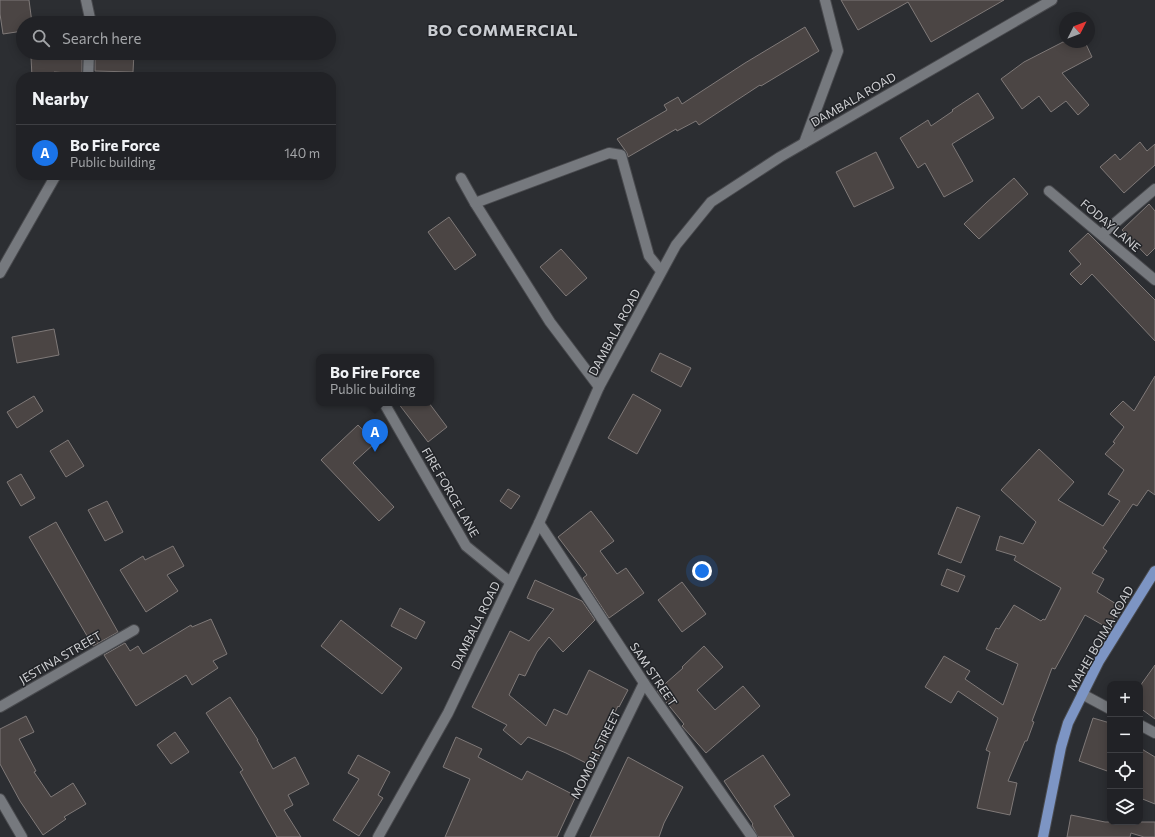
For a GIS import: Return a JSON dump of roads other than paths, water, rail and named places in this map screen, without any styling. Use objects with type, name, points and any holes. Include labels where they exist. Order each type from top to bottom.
[{"type":"main road","name":"MAHEI BOIMA ROAD","points":[[1043,837],[1068,723],[1099,661],[1155,571]]},
{"type":"street","points":[[86,0],[89,16]]},
{"type":"street","points":[[804,143],[838,52],[825,0]]},
{"type":"street","name":"DAMBALA ROAD","points":[[378,837],[448,713],[539,523],[599,387],[676,244],[711,202],[780,156],[1052,0]]},
{"type":"street","points":[[88,72],[89,60]]},
{"type":"street","points":[[475,203],[609,153],[621,155],[649,256],[661,271]]},
{"type":"street","points":[[461,178],[475,203],[550,322],[599,387]]},
{"type":"street","points":[[0,273],[53,180]]},
{"type":"street","points":[[1102,234],[1155,189]]},
{"type":"street","name":"FODAY LANE","points":[[1049,191],[1155,280]]},
{"type":"street","name":"FIRE FORCE LANE","points":[[386,406],[466,546],[510,582]]},
{"type":"street","name":"SAM STREET","points":[[539,523],[644,683],[747,834]]},
{"type":"street","name":"JESTINA STREET","points":[[0,707],[134,630]]},
{"type":"street","name":"MOMOH STREET","points":[[569,837],[644,683]]},
{"type":"street","points":[[1082,694],[1107,707]]},
{"type":"street","points":[[1143,727],[1155,733]]},
{"type":"street","points":[[0,799],[22,837]]},
{"type":"place","name":"Bo Fire Force","points":[[375,452]]},
{"type":"district","name":"BO COMMERCIAL","points":[[503,29]]}]
